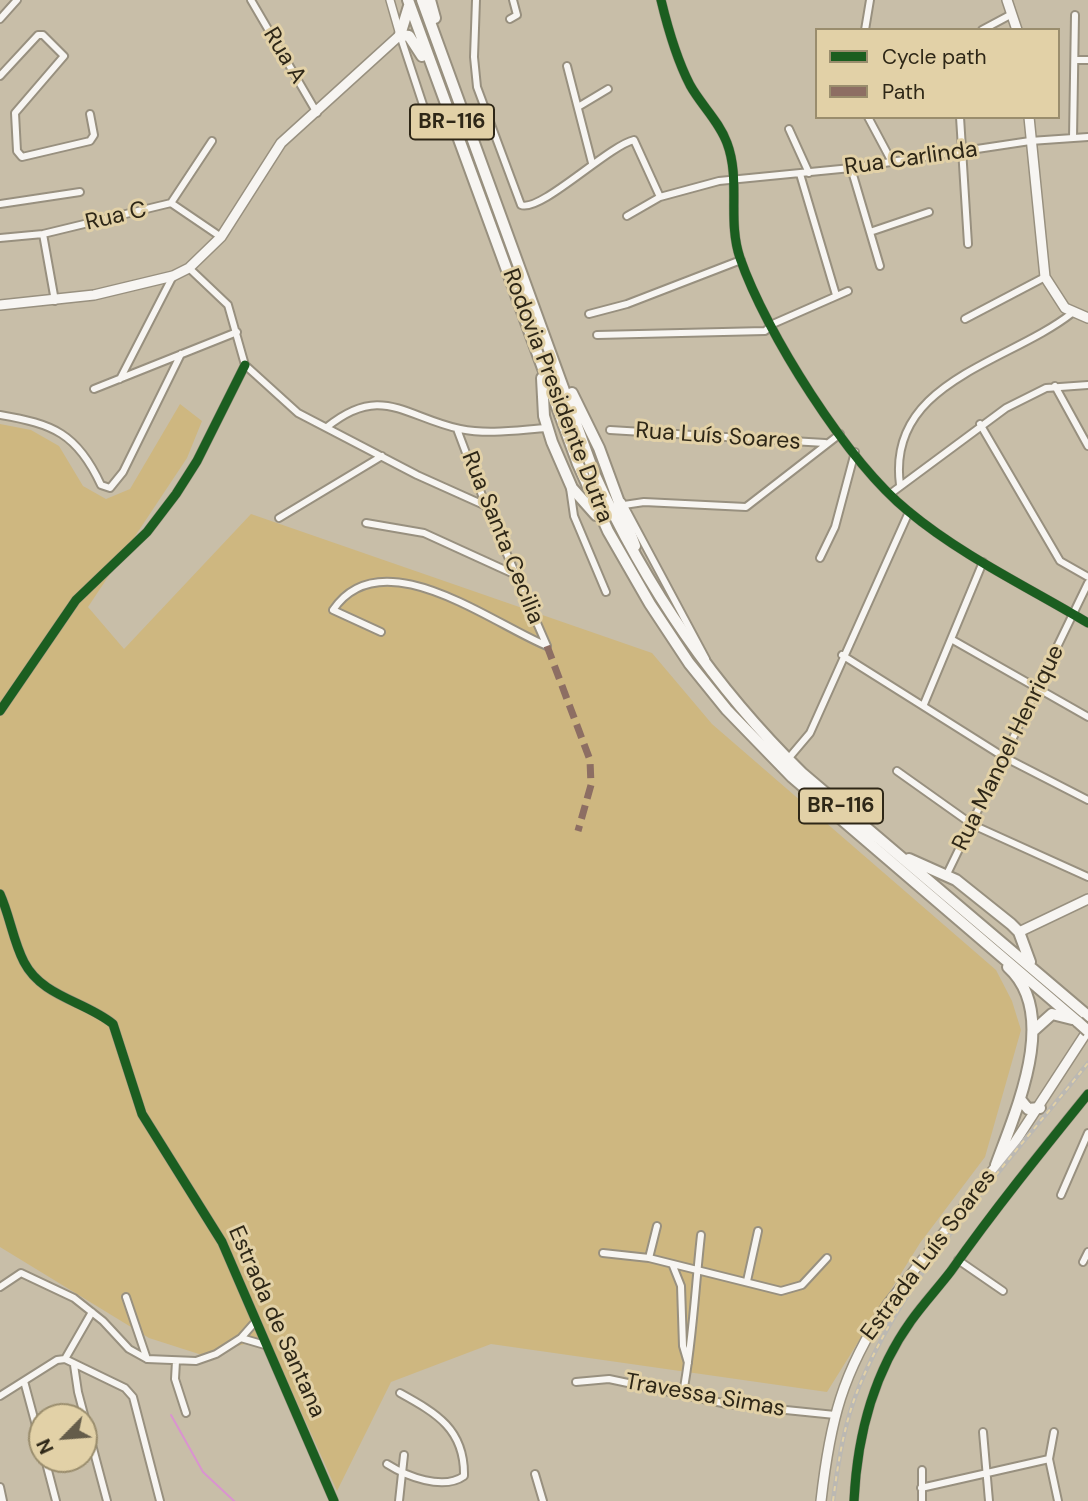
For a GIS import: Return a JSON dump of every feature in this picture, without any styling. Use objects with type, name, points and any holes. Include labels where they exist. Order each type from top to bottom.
[{"type":"highway","name":"Rodovia Presidente Dutra","points":[[422,0],[594,472],[639,562],[671,616],[759,730],[788,759],[1031,965],[1081,1018],[1088,1031]]},
{"type":"highway","points":[[430,0],[446,65]]},
{"type":"highway","points":[[408,1],[400,35],[409,36],[432,70]]},
{"type":"highway","name":"Rodovia Presidente Dutra","points":[[408,1],[591,493],[608,531],[664,627],[688,663],[764,751],[878,851],[1081,1018]]},
{"type":"highway","points":[[497,243],[538,361],[543,381],[547,428],[570,483],[599,520],[655,620],[664,627]]},
{"type":"highway","points":[[518,262],[541,305],[570,388],[622,503],[639,562]]},
{"type":"highway","points":[[878,851],[1013,971],[1030,1005],[1033,1031],[1020,1099],[996,1165]]},
{"type":"highway","points":[[902,856],[947,874],[1019,932],[1031,965]]},
{"type":"highway","points":[[1033,1031],[1052,1014],[1081,1018]]},
{"type":"highway","points":[[1020,1099],[1028,1109],[1040,1108]]},
{"type":"main road","points":[[434,17],[437,0]]},
{"type":"main road","points":[[1007,0],[1016,28]]},
{"type":"main road","points":[[0,305],[55,301],[173,276],[189,268],[221,237],[270,158],[400,35]]},
{"type":"main road","points":[[1029,119],[1045,278],[1057,299],[1072,313],[1088,318]]},
{"type":"main road","points":[[1019,932],[1088,899]]},
{"type":"main road","name":"Estrada Luís Soares","points":[[821,1501],[835,1415],[845,1378],[864,1340],[887,1305],[1040,1108],[1088,1031]]},
{"type":"street","points":[[0,19],[17,0]]},
{"type":"street","name":"Rua A","points":[[251,0],[317,113]]},
{"type":"street","points":[[390,0],[433,135]]},
{"type":"street","points":[[476,0],[474,57],[483,108],[518,200],[525,207],[535,204],[592,163],[634,140],[660,197]]},
{"type":"street","points":[[510,19],[517,15],[513,0]]},
{"type":"street","points":[[661,0],[682,69],[727,144],[733,180],[734,239],[741,260],[770,327],[840,434],[890,494],[909,512],[984,562],[1088,623]]},
{"type":"street","points":[[865,28],[870,0]]},
{"type":"street","points":[[986,28],[1012,14]]},
{"type":"street","points":[[1073,138],[1075,15]]},
{"type":"street","points":[[0,76],[38,35],[43,35],[64,56],[15,113],[17,151],[22,157],[90,141],[94,135],[90,114]]},
{"type":"street","points":[[1075,60],[1088,60]]},
{"type":"street","points":[[567,66],[592,163]]},
{"type":"street","points":[[578,107],[608,89]]},
{"type":"street","points":[[869,119],[892,162]]},
{"type":"street","points":[[960,119],[968,244]]},
{"type":"street","points":[[789,129],[809,173]]},
{"type":"street","name":"Rua Carlinda","points":[[627,216],[660,197],[733,180],[851,168],[1030,141],[1088,137]]},
{"type":"street","points":[[171,203],[212,141]]},
{"type":"street","points":[[851,168],[880,266]]},
{"type":"street","points":[[800,174],[836,295]]},
{"type":"street","points":[[0,204],[80,192]]},
{"type":"street","name":"Rua C","points":[[0,237],[43,234],[171,203],[221,237]]},
{"type":"street","points":[[870,232],[929,212]]},
{"type":"street","points":[[43,234],[55,301]]},
{"type":"street","points":[[589,314],[627,304],[741,260]]},
{"type":"street","points":[[189,268],[228,305],[245,365],[289,406],[382,456],[486,506]]},
{"type":"street","points":[[120,379],[173,276]]},
{"type":"street","points":[[965,319],[1045,278]]},
{"type":"street","points":[[597,335],[765,331],[836,295],[848,292]]},
{"type":"street","points":[[900,485],[899,465],[904,435],[936,395],[961,374],[1034,339],[1072,313]]},
{"type":"street","points":[[94,388],[237,332]]},
{"type":"street","points":[[0,415],[58,430],[81,450],[101,485],[110,488],[123,472],[181,354]]},
{"type":"street","points":[[0,711],[76,600],[147,533],[176,494],[197,461],[245,365]]},
{"type":"street","points":[[890,494],[945,454],[980,424],[1028,396],[1055,386],[1088,385]]},
{"type":"street","points":[[1055,386],[1088,446]]},
{"type":"street","points":[[327,427],[351,411],[386,404],[457,429],[494,433],[547,428]]},
{"type":"street","points":[[980,424],[1060,561],[1088,578]]},
{"type":"street","name":"Rua Santa Cecilia","points":[[381,632],[333,610],[349,592],[384,581],[411,583],[488,616],[547,646],[486,506],[457,429]]},
{"type":"street","name":"Rua Luís Soares","points":[[610,430],[825,443]]},
{"type":"street","points":[[708,667],[701,645],[622,503],[746,507],[840,434]]},
{"type":"street","points":[[820,558],[835,527],[855,452]]},
{"type":"street","points":[[279,518],[382,456]]},
{"type":"street","points":[[570,483],[574,516],[606,592]]},
{"type":"street","points":[[788,759],[810,733],[842,655],[909,512]]},
{"type":"street","points":[[366,523],[424,533],[516,575]]},
{"type":"street","points":[[924,704],[984,562]]},
{"type":"street","name":"Rua Manoel Henrique","points":[[947,874],[1088,583]]},
{"type":"street","points":[[951,639],[1088,717]]},
{"type":"street","points":[[842,655],[924,704],[1004,757],[1088,800]]},
{"type":"street","points":[[897,771],[973,825],[1088,877]]},
{"type":"street","name":"Estrada de Santana","points":[[0,894],[23,961],[31,972],[61,996],[113,1024],[142,1114],[222,1242],[240,1277],[265,1345],[334,1501]]},
{"type":"street","points":[[853,1501],[855,1470],[867,1411],[884,1366],[910,1322],[995,1208],[1088,1094]]},
{"type":"street","points":[[1061,1195],[1088,1133]]},
{"type":"street","points":[[649,1258],[657,1226]]},
{"type":"street","points":[[747,1281],[758,1231]]},
{"type":"street","points":[[682,1393],[688,1363],[701,1235]]},
{"type":"street","points":[[1083,1262],[1088,1252]]},
{"type":"street","points":[[603,1253],[649,1258],[696,1272],[747,1281],[781,1291],[794,1290],[827,1258]]},
{"type":"street","points":[[958,1260],[1003,1292]]},
{"type":"street","points":[[673,1266],[681,1286],[682,1346],[688,1363]]},
{"type":"street","points":[[0,1287],[21,1273],[59,1289],[92,1312],[129,1349],[147,1359],[176,1361],[208,1357],[241,1338],[256,1321]]},
{"type":"street","points":[[126,1297],[147,1359]]},
{"type":"street","points":[[65,1359],[92,1312]]},
{"type":"street","points":[[241,1338],[265,1345]]},
{"type":"street","points":[[0,1396],[57,1360],[65,1359],[125,1388],[133,1397],[160,1501]]},
{"type":"street","points":[[176,1361],[175,1379],[186,1413]]},
{"type":"street","points":[[74,1365],[78,1392],[107,1501]]},
{"type":"street","name":"Travessa Simas","points":[[576,1382],[609,1379],[774,1411],[835,1415]]},
{"type":"street","points":[[24,1381],[30,1403]]},
{"type":"street","points":[[387,1464],[401,1473],[423,1479],[463,1478],[464,1470],[452,1430],[436,1413],[400,1393]]},
{"type":"street","points":[[983,1432],[984,1474],[989,1501]]},
{"type":"street","points":[[1054,1433],[1049,1460],[1058,1501]]},
{"type":"street","points":[[399,1501],[404,1455]]},
{"type":"street","points":[[921,1488],[1049,1460]]},
{"type":"street","points":[[922,1470],[922,1501]]},
{"type":"street","points":[[49,1473],[56,1501]]},
{"type":"street","points":[[535,1474],[543,1501]]},
{"type":"street","points":[[0,1487],[3,1501]]},
{"type":"shaded area","points":[[180,404],[202,421],[187,458],[88,607],[124,649],[251,514],[652,653],[712,724],[996,970],[1012,1001],[1021,1030],[985,1157],[920,1243],[827,1392],[491,1344],[391,1382],[337,1491],[268,1338],[202,1355],[149,1338],[0,1247],[0,424],[31,430],[59,446],[83,486],[106,499],[130,489]]},
{"type":"waterway","points":[[171,1415],[203,1472],[234,1501]]},
{"type":"railway","points":[[833,1501],[849,1415],[879,1344],[903,1302],[962,1218],[1088,1063]]},
{"type":"marked path","points":[[547,646],[590,760],[591,785],[578,831]]},
{"type":"cycle path","points":[[661,0],[685,75],[727,143],[733,171],[734,229],[740,258],[769,322],[811,394],[860,461],[908,511],[973,557],[1088,623]]},
{"type":"cycle path","points":[[0,711],[76,600],[147,532],[176,494],[197,461],[245,365]]},
{"type":"cycle path","points":[[0,894],[20,954],[32,974],[53,991],[113,1024],[142,1114],[222,1242],[334,1501]]},
{"type":"cycle path","points":[[854,1501],[859,1453],[869,1407],[886,1362],[898,1341],[1001,1203],[1088,1094]]}]
